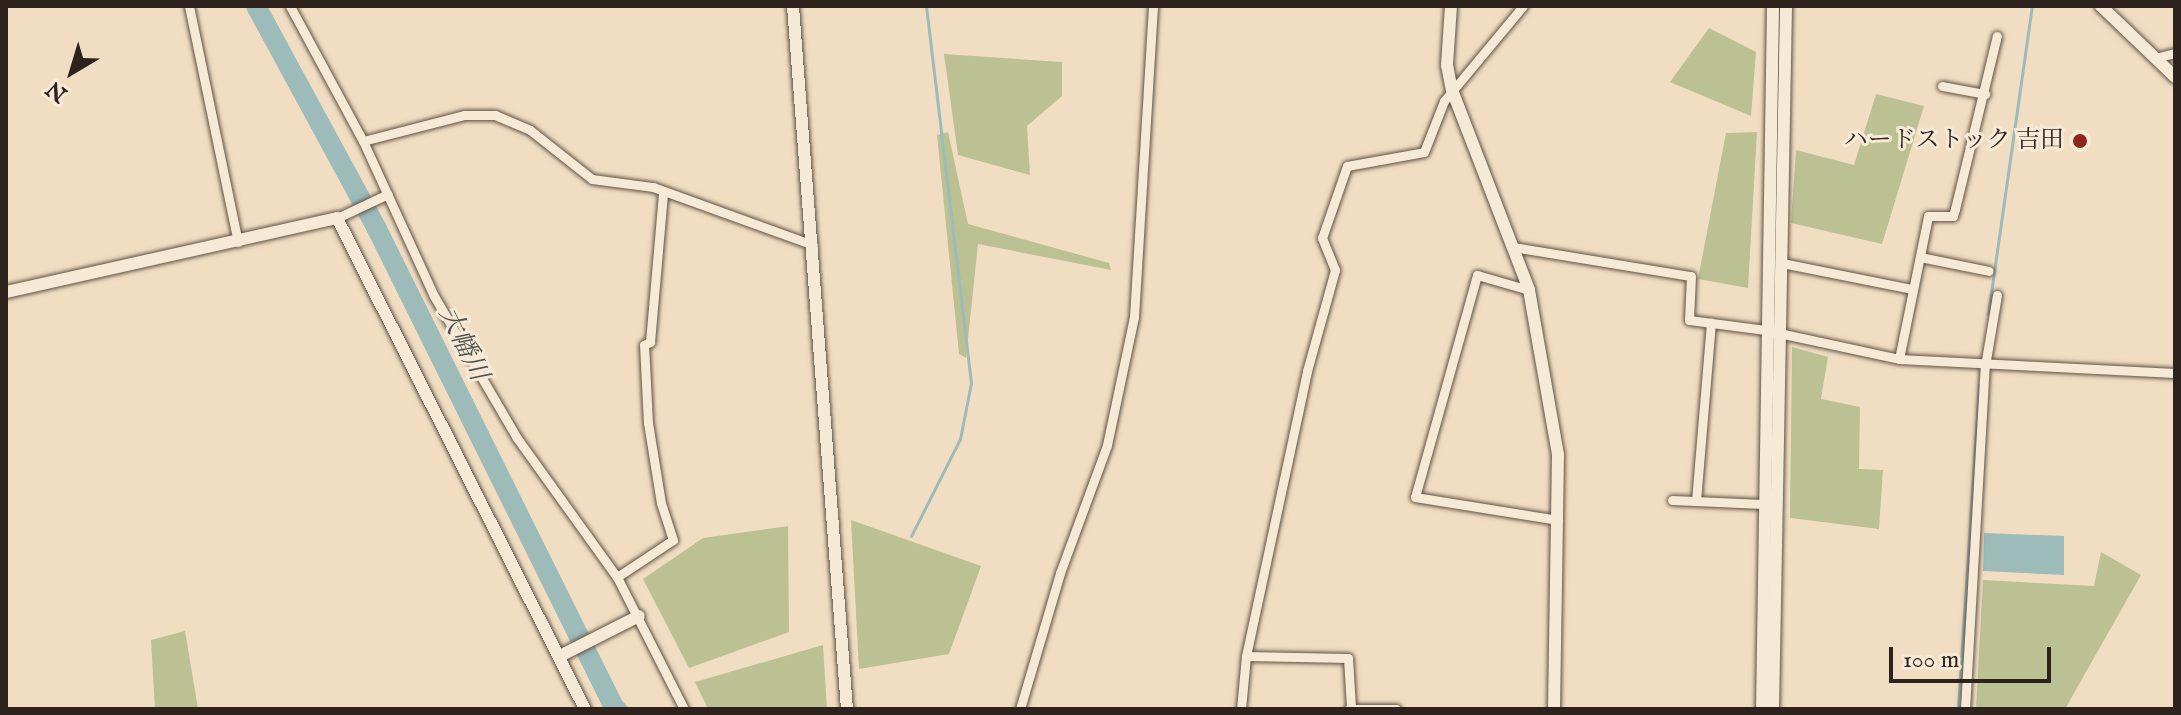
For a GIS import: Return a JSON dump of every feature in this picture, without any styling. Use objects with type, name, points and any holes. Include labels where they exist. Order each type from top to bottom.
[{"type":"street","points":[[189,6],[238,242]]},
{"type":"street","points":[[290,6],[363,141],[434,296],[488,391],[617,577],[684,709]]},
{"type":"street","points":[[793,6],[847,709]]},
{"type":"street","points":[[1020,709],[1060,573],[1107,445],[1134,317],[1153,6]]},
{"type":"street","points":[[1451,6],[1447,65],[1452,90],[1529,290],[1558,455],[1554,709]]},
{"type":"street","points":[[1241,709],[1246,656],[1307,371],[1335,270],[1322,238],[1330,209],[1353,161],[1424,152],[1452,90],[1523,6]]},
{"type":"street","points":[[1762,709],[1765,330],[1773,6]]},
{"type":"street","points":[[1773,709],[1786,6]]},
{"type":"street","points":[[2101,6],[2175,77]]},
{"type":"street","points":[[1899,359],[1928,216],[1953,216],[1997,36]]},
{"type":"street","points":[[2155,58],[2175,53]]},
{"type":"street","points":[[1942,86],[1985,94]]},
{"type":"street","points":[[363,141],[464,115],[495,115],[530,130],[592,179],[663,193],[813,245]]},
{"type":"street","points":[[617,577],[673,540],[661,503],[648,423],[644,345],[650,342],[663,193]]},
{"type":"street","points":[[6,292],[337,218],[388,194]]},
{"type":"street","points":[[337,218],[562,655],[585,709]]},
{"type":"street","points":[[1513,247],[1691,276],[1689,320],[1765,330],[1899,359],[1985,366],[2175,373]]},
{"type":"street","points":[[1920,257],[1989,271]]},
{"type":"street","points":[[1782,263],[1912,289]]},
{"type":"street","points":[[1529,290],[1477,275],[1415,497],[1558,520]]},
{"type":"street","points":[[1965,709],[1985,366],[1997,295]]},
{"type":"street","points":[[1696,501],[1711,323]]},
{"type":"street","points":[[1672,500],[1763,504]]},
{"type":"street","points":[[562,655],[639,616]]},
{"type":"street","points":[[1246,656],[1348,658],[1350,708],[1396,709]]},
{"type":"green space","points":[[1709,28],[1756,52],[1751,116],[1670,82]]},
{"type":"green space","points":[[944,54],[1062,62],[1062,96],[1027,126],[1030,175],[958,155]]},
{"type":"green space","points":[[1876,94],[1924,106],[1882,244],[1791,223],[1796,150],[1854,165]]},
{"type":"green space","points":[[948,132],[968,224],[1109,263],[1111,270],[978,244],[966,358],[959,354],[937,135]]},
{"type":"green space","points":[[1757,132],[1748,288],[1698,279],[1726,133]]},
{"type":"green space","points":[[1792,347],[1828,357],[1821,399],[1860,407],[1859,469],[1883,470],[1879,529],[1790,518]]},
{"type":"green space","points":[[851,520],[981,566],[949,654],[859,669]]},
{"type":"green space","points":[[788,526],[789,632],[689,668],[643,579],[703,538]]},
{"type":"green space","points":[[2101,552],[2141,575],[2065,709],[1976,709],[1983,580],[2094,586]]},
{"type":"green space","points":[[185,631],[198,709],[155,709],[151,640]]},
{"type":"green space","points":[[823,645],[827,709],[708,709],[695,682]]},
{"type":"water","points":[[1984,533],[2064,536],[2064,575],[1983,571]]},
{"type":"waterway","name":"大幡川","points":[[256,6],[377,229],[615,709]]},
{"type":"waterway","points":[[911,536],[960,439],[971,383],[926,6]]},
{"type":"waterway","points":[[1988,314],[2032,6]]},
{"type":"waterway","points":[[1958,709],[1979,385]]},
{"type":"waterway","points":[[610,690],[628,709]]},
{"type":"place","name":"ハードストック 吉田","points":[[2080,141]]}]
